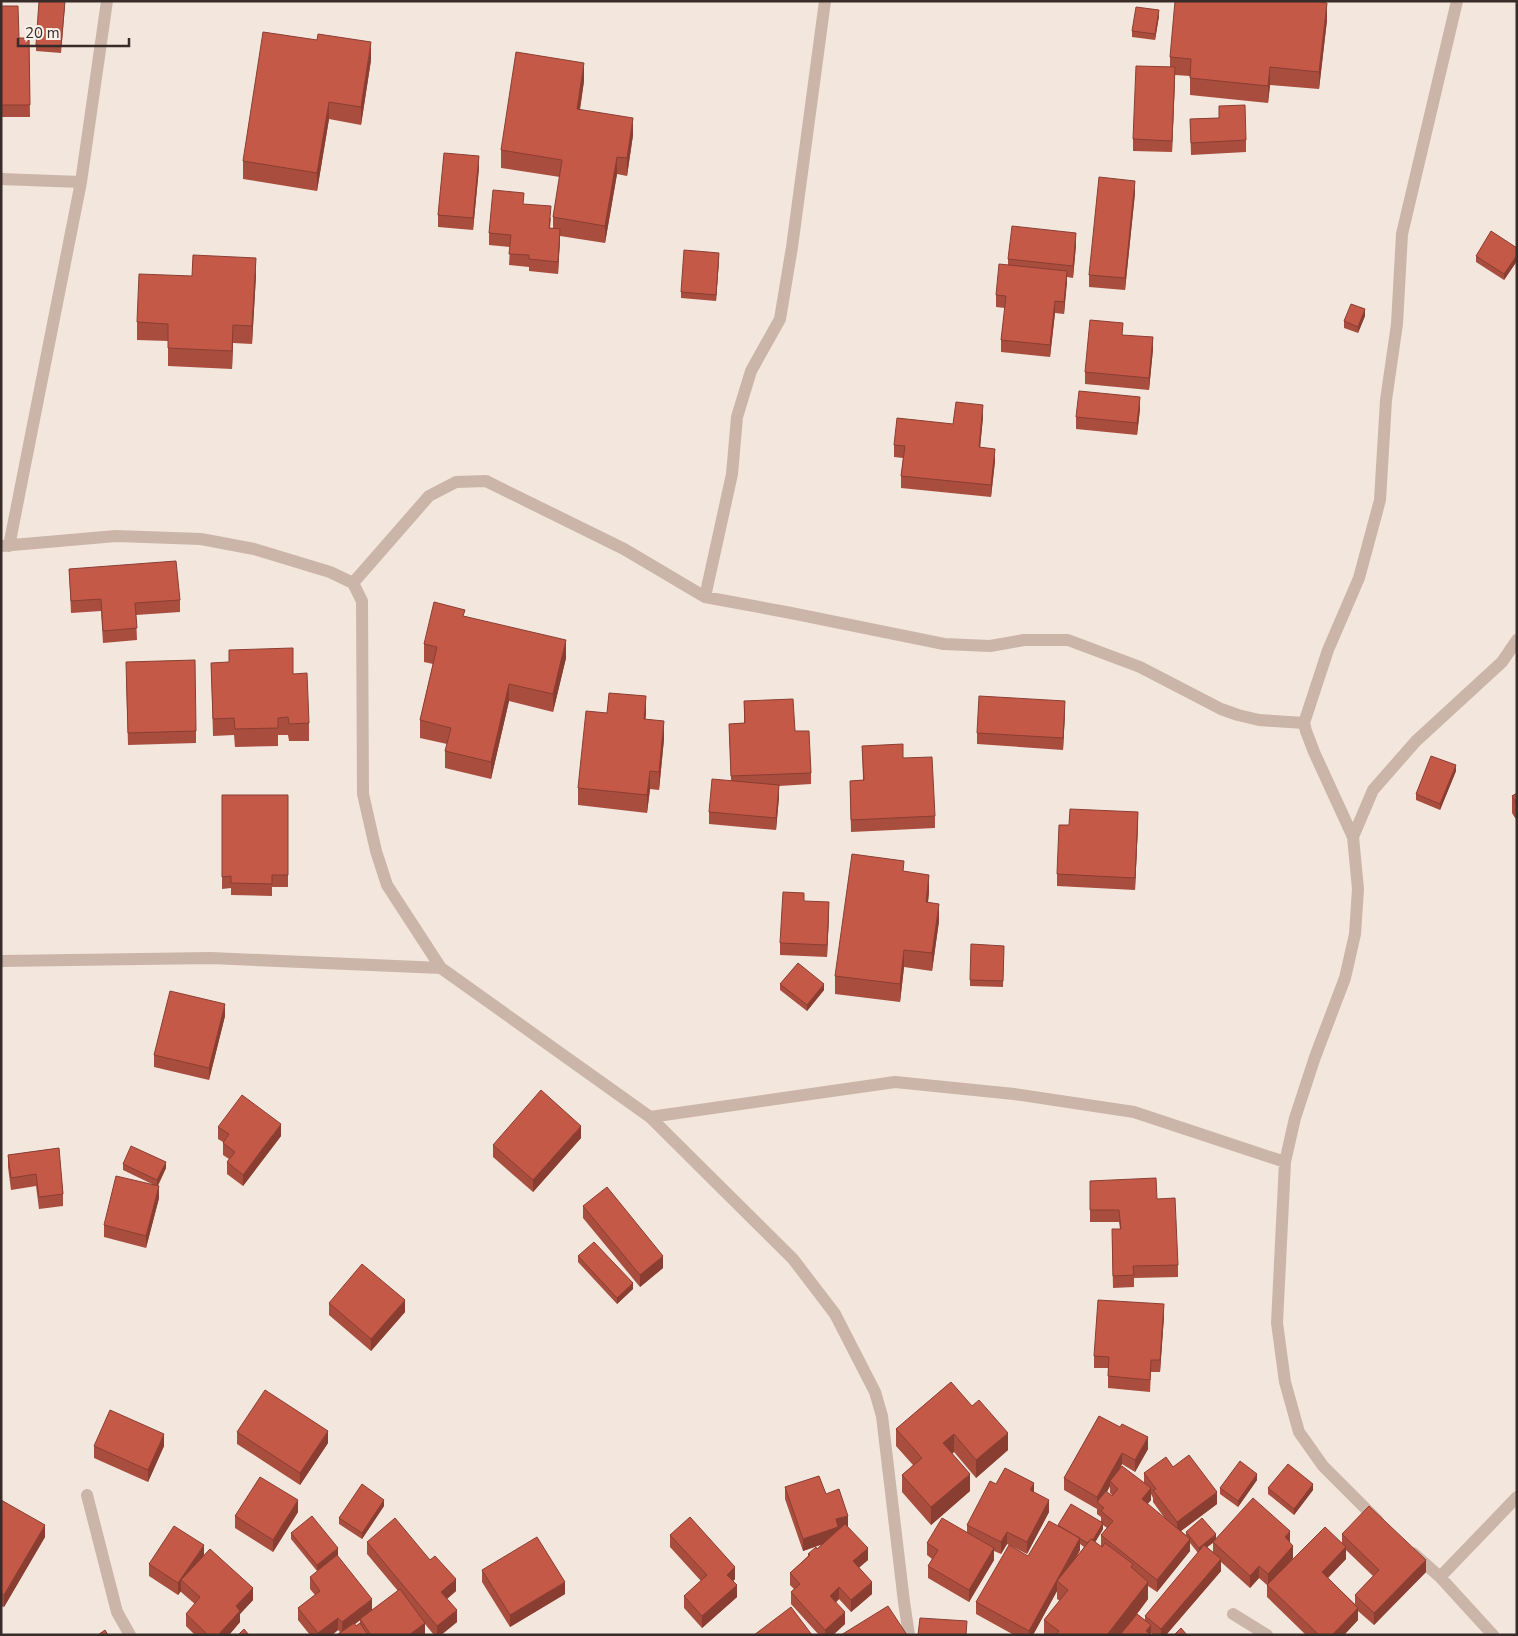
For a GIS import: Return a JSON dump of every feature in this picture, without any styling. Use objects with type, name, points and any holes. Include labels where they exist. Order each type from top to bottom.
[{"type":"street","points":[[107,1],[81,182],[5,546],[116,536],[201,540],[254,549],[330,572],[353,582],[362,601],[363,794],[376,851],[387,885],[441,968],[650,1117],[793,1259],[835,1314],[875,1392],[882,1416],[904,1602],[910,1635]]},
{"type":"street","points":[[705,598],[732,474],[737,417],[752,371],[780,319],[792,247],[825,1]]},
{"type":"street","points":[[1388,1530],[1324,1466],[1299,1432],[1285,1382],[1277,1324],[1285,1162],[1295,1118],[1344,978],[1354,934],[1358,889],[1353,837],[1314,752],[1304,723],[1328,650],[1359,578],[1380,500],[1386,400],[1397,324],[1402,234],[1457,1]]},
{"type":"street","points":[[1,179],[81,182]]},
{"type":"street","points":[[353,582],[429,496],[456,482],[486,481],[624,550],[705,598],[944,644],[990,646],[1024,640],[1068,640],[1140,667],[1221,709],[1238,715],[1259,720],[1304,723]]},
{"type":"street","points":[[1353,837],[1373,790],[1416,741],[1502,662],[1517,640]]},
{"type":"street","points":[[1,961],[211,958],[441,968]]},
{"type":"street","points":[[650,1117],[895,1082],[1014,1094],[1134,1112],[1285,1162]]},
{"type":"street","points":[[87,1495],[118,1612],[130,1635]]},
{"type":"street","points":[[1440,1577],[1517,1498]]},
{"type":"street","points":[[1403,1544],[1440,1577],[1494,1635]]},
{"type":"street","points":[[1233,1614],[1267,1635]]},
{"type":"building","points":[[39,1],[65,1],[61,47],[36,45]]},
{"type":"building","points":[[1175,1],[1313,1],[1327,3],[1319,72],[1270,67],[1268,86],[1190,78],[1191,59],[1170,57]]},
{"type":"building","points":[[1,6],[18,6],[19,38],[29,38],[30,105],[1,105]]},
{"type":"building","points":[[1136,7],[1159,10],[1155,34],[1132,31]]},
{"type":"building","points":[[263,32],[317,40],[318,34],[371,42],[361,107],[329,102],[317,173],[243,161]]},
{"type":"building","points":[[516,52],[584,63],[577,109],[633,118],[627,158],[617,157],[605,226],[553,217],[562,160],[501,150]]},
{"type":"building","points":[[1136,66],[1175,67],[1172,141],[1133,139]]},
{"type":"building","points":[[1245,105],[1246,140],[1191,143],[1190,119],[1219,118],[1219,106]]},
{"type":"building","points":[[444,153],[479,156],[473,218],[438,215]]},
{"type":"building","points":[[1099,177],[1135,181],[1125,278],[1089,275]]},
{"type":"building","points":[[493,190],[524,193],[523,204],[551,206],[549,228],[560,229],[558,262],[529,259],[529,255],[509,254],[511,235],[489,233]]},
{"type":"building","points":[[1012,226],[1076,233],[1073,266],[1008,259]]},
{"type":"building","points":[[1491,231],[1517,248],[1517,255],[1504,274],[1476,256]]},
{"type":"building","points":[[684,250],[719,253],[716,295],[681,292]]},
{"type":"building","points":[[193,255],[256,258],[252,326],[233,325],[232,351],[168,348],[168,324],[137,322],[139,274],[192,276]]},
{"type":"building","points":[[999,264],[1067,271],[1064,302],[1055,301],[1050,345],[1001,340],[1006,296],[996,295]]},
{"type":"building","points":[[1351,304],[1365,309],[1358,327],[1344,321]]},
{"type":"building","points":[[1090,320],[1123,323],[1122,335],[1153,337],[1149,378],[1085,372]]},
{"type":"building","points":[[1079,391],[1140,397],[1137,423],[1076,417]]},
{"type":"building","points":[[956,402],[983,405],[979,447],[995,449],[991,485],[901,476],[905,446],[894,445],[897,418],[953,424]]},
{"type":"building","points":[[176,561],[180,600],[135,603],[137,628],[103,631],[101,599],[71,601],[69,569]]},
{"type":"building","points":[[434,602],[465,610],[463,616],[566,640],[553,694],[509,684],[491,762],[445,751],[451,728],[420,720],[437,647],[424,644]]},
{"type":"building","points":[[293,648],[293,674],[307,673],[309,723],[289,724],[288,717],[278,718],[278,728],[235,729],[234,718],[213,719],[211,663],[229,662],[229,650]]},
{"type":"building","points":[[195,660],[196,731],[128,733],[126,662]]},
{"type":"building","points":[[609,693],[646,696],[644,719],[664,721],[659,772],[650,771],[647,795],[578,788],[586,711],[607,713]]},
{"type":"building","points":[[979,696],[1065,701],[1063,738],[977,733]]},
{"type":"building","points":[[793,699],[795,731],[809,731],[811,773],[731,776],[729,724],[745,723],[744,701]]},
{"type":"building","points":[[903,744],[903,758],[932,757],[935,816],[851,820],[850,781],[864,780],[862,746]]},
{"type":"building","points":[[1431,756],[1456,765],[1440,804],[1416,794]]},
{"type":"building","points":[[712,779],[779,785],[776,818],[709,812]]},
{"type":"building","points":[[1517,793],[1517,804],[1512,796]]},
{"type":"building","points":[[222,795],[288,795],[288,875],[272,875],[272,884],[231,883],[231,876],[222,877]]},
{"type":"building","points":[[1070,809],[1138,812],[1135,878],[1057,874],[1059,825],[1069,825]]},
{"type":"building","points":[[852,854],[904,861],[903,871],[929,875],[926,902],[939,904],[932,953],[904,950],[900,984],[835,976]]},
{"type":"building","points":[[783,892],[804,893],[804,901],[829,902],[827,945],[780,943]]},
{"type":"building","points":[[971,944],[1004,946],[1003,981],[970,980]]},
{"type":"building","points":[[798,963],[824,984],[807,1005],[780,984]]},
{"type":"building","points":[[170,991],[225,1004],[209,1068],[154,1055]]},
{"type":"building","points":[[541,1090],[581,1126],[533,1180],[493,1145]]},
{"type":"building","points":[[242,1095],[281,1124],[243,1175],[227,1162],[235,1152],[223,1143],[229,1134],[218,1127]]},
{"type":"building","points":[[131,1146],[166,1162],[157,1180],[123,1164]]},
{"type":"building","points":[[59,1148],[63,1194],[39,1197],[36,1174],[11,1178],[8,1155]]},
{"type":"building","points":[[116,1176],[159,1186],[146,1236],[104,1225]]},
{"type":"building","points":[[1156,1178],[1157,1199],[1175,1198],[1178,1265],[1133,1266],[1134,1275],[1113,1276],[1112,1229],[1121,1229],[1119,1210],[1090,1210],[1090,1181]]},
{"type":"building","points":[[607,1187],[663,1256],[640,1275],[583,1206]]},
{"type":"building","points":[[594,1242],[633,1283],[617,1298],[578,1256]]},
{"type":"building","points":[[362,1264],[405,1300],[371,1339],[329,1303]]},
{"type":"building","points":[[1098,1300],[1164,1304],[1160,1360],[1151,1360],[1150,1380],[1108,1376],[1109,1357],[1094,1356]]},
{"type":"building","points":[[951,1382],[972,1406],[979,1400],[1008,1433],[976,1460],[954,1434],[943,1443],[970,1474],[931,1507],[902,1475],[922,1458],[896,1429]]},
{"type":"building","points":[[265,1390],[328,1431],[300,1473],[237,1432]]},
{"type":"building","points":[[110,1410],[164,1434],[148,1470],[94,1446]]},
{"type":"building","points":[[1099,1416],[1120,1427],[1122,1424],[1148,1437],[1135,1460],[1122,1453],[1097,1497],[1064,1478]]},
{"type":"building","points":[[1189,1455],[1217,1492],[1177,1522],[1153,1490],[1156,1489],[1144,1473],[1166,1457],[1173,1467]]},
{"type":"building","points":[[1240,1461],[1257,1474],[1238,1501],[1220,1488]]},
{"type":"building","points":[[1288,1464],[1313,1484],[1294,1509],[1268,1488]]},
{"type":"building","points":[[1122,1466],[1151,1488],[1142,1499],[1190,1539],[1157,1580],[1101,1535],[1113,1521],[1101,1511],[1104,1508],[1097,1502],[1106,1491],[1112,1496],[1118,1489],[1110,1481]]},
{"type":"building","points":[[1005,1468],[1034,1483],[1030,1490],[1049,1500],[1027,1542],[1007,1532],[1001,1542],[967,1525],[990,1481],[996,1484]]},
{"type":"building","points":[[819,1476],[826,1494],[839,1489],[848,1516],[836,1519],[838,1527],[803,1539],[785,1487]]},
{"type":"building","points":[[260,1477],[298,1500],[273,1540],[235,1516]]},
{"type":"building","points":[[362,1484],[384,1500],[362,1533],[339,1518]]},
{"type":"building","points":[[1253,1498],[1290,1531],[1285,1537],[1293,1546],[1268,1574],[1259,1566],[1250,1576],[1213,1542]]},
{"type":"building","points":[[1,1500],[45,1525],[4,1595],[1,1594]]},
{"type":"building","points":[[1071,1504],[1103,1523],[1093,1540],[1091,1539],[1087,1543],[1058,1525]]},
{"type":"building","points":[[1369,1506],[1426,1560],[1374,1613],[1355,1595],[1379,1570],[1342,1534]]},
{"type":"building","points":[[312,1516],[338,1548],[317,1565],[291,1533]]},
{"type":"building","points":[[690,1517],[735,1567],[727,1575],[737,1585],[702,1616],[684,1596],[707,1575],[670,1535]]},
{"type":"building","points":[[395,1518],[430,1560],[435,1556],[456,1579],[441,1592],[457,1610],[437,1626],[367,1542]]},
{"type":"building","points":[[942,1518],[994,1548],[969,1590],[928,1566],[938,1550],[927,1543]]},
{"type":"building","points":[[1202,1518],[1216,1534],[1199,1548],[1186,1532]]},
{"type":"building","points":[[1049,1521],[1080,1538],[1029,1631],[976,1602],[1009,1545],[1028,1556]]},
{"type":"building","points":[[845,1524],[868,1548],[853,1561],[872,1582],[851,1600],[839,1587],[830,1596],[845,1612],[825,1630],[791,1592],[800,1584],[790,1573],[810,1555],[808,1554],[816,1547],[817,1549]]},
{"type":"building","points":[[174,1526],[204,1545],[178,1583],[149,1564]]},
{"type":"building","points":[[1325,1527],[1346,1547],[1322,1572],[1358,1608],[1332,1635],[1319,1635],[1267,1585]]},
{"type":"building","points":[[537,1537],[565,1582],[510,1615],[482,1570]]},
{"type":"building","points":[[1091,1539],[1102,1547],[1105,1543],[1133,1564],[1131,1567],[1148,1582],[1107,1635],[1056,1635],[1059,1631],[1044,1620],[1068,1590],[1057,1581]]},
{"type":"building","points":[[1204,1545],[1221,1559],[1161,1629],[1145,1616]]},
{"type":"building","points":[[210,1549],[253,1588],[236,1606],[240,1611],[218,1635],[208,1635],[186,1614],[200,1597],[181,1580]]},
{"type":"building","points":[[337,1555],[372,1599],[342,1622],[338,1618],[318,1633],[298,1608],[320,1591],[310,1577]]},
{"type":"building","points":[[400,1589],[425,1623],[409,1635],[371,1635],[360,1619]]},
{"type":"building","points":[[888,1606],[907,1635],[841,1635]]},
{"type":"building","points":[[791,1607],[812,1635],[754,1635]]},
{"type":"building","points":[[1137,1614],[1151,1625],[1146,1631],[1151,1635],[1120,1635]]},
{"type":"building","points":[[920,1618],[967,1621],[966,1635],[918,1635]]},
{"type":"building","points":[[354,1623],[356,1626],[360,1623],[368,1635],[337,1635]]},
{"type":"building","points":[[1181,1628],[1187,1635],[1174,1635]]},
{"type":"building","points":[[244,1629],[249,1635],[238,1635]]},
{"type":"building","points":[[105,1630],[108,1635],[98,1635]]}]
